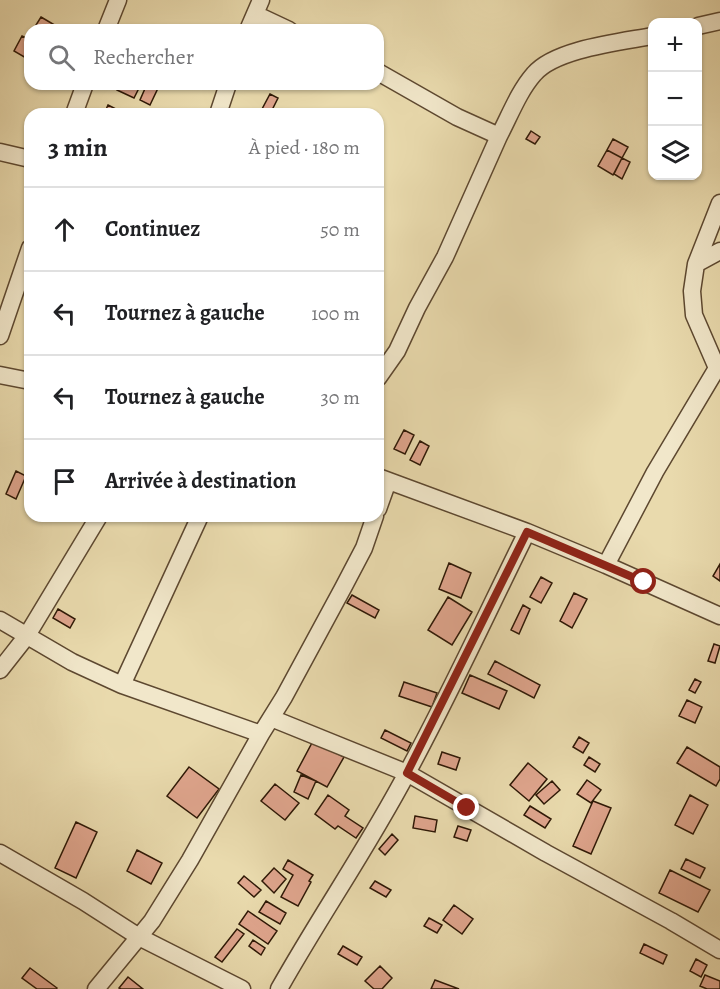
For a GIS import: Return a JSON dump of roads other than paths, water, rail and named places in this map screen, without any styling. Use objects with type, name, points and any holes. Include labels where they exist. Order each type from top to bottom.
[{"type":"street","points":[[108,24],[118,0]]},
{"type":"street","points":[[254,15],[275,24]]},
{"type":"street","points":[[702,25],[720,21]]},
{"type":"street","points":[[384,370],[398,351],[417,308],[446,257],[499,135],[527,84],[543,65],[568,53],[648,37]]},
{"type":"street","points":[[384,75],[457,117],[499,135]]},
{"type":"street","points":[[76,108],[83,90]]},
{"type":"street","points":[[220,108],[226,90]]},
{"type":"street","points":[[0,152],[24,158]]},
{"type":"street","points":[[606,565],[655,472],[718,367],[694,315],[692,291],[696,264],[720,204]]},
{"type":"street","points":[[696,264],[720,251]]},
{"type":"street","points":[[0,336],[24,266]]},
{"type":"street","points":[[0,375],[24,380]]},
{"type":"street","points":[[384,479],[527,532],[720,616]]},
{"type":"street","points":[[0,670],[26,637],[95,522]]},
{"type":"street","points":[[122,685],[197,522]]},
{"type":"street","points":[[96,989],[139,937],[190,860],[364,548],[373,522]]},
{"type":"street","points":[[279,989],[310,933],[407,773],[527,532]]},
{"type":"street","points":[[0,620],[26,637],[122,685],[261,734]]},
{"type":"street","points":[[271,718],[407,773],[720,950]]},
{"type":"street","points":[[0,853],[83,901],[139,937],[242,989]]}]
